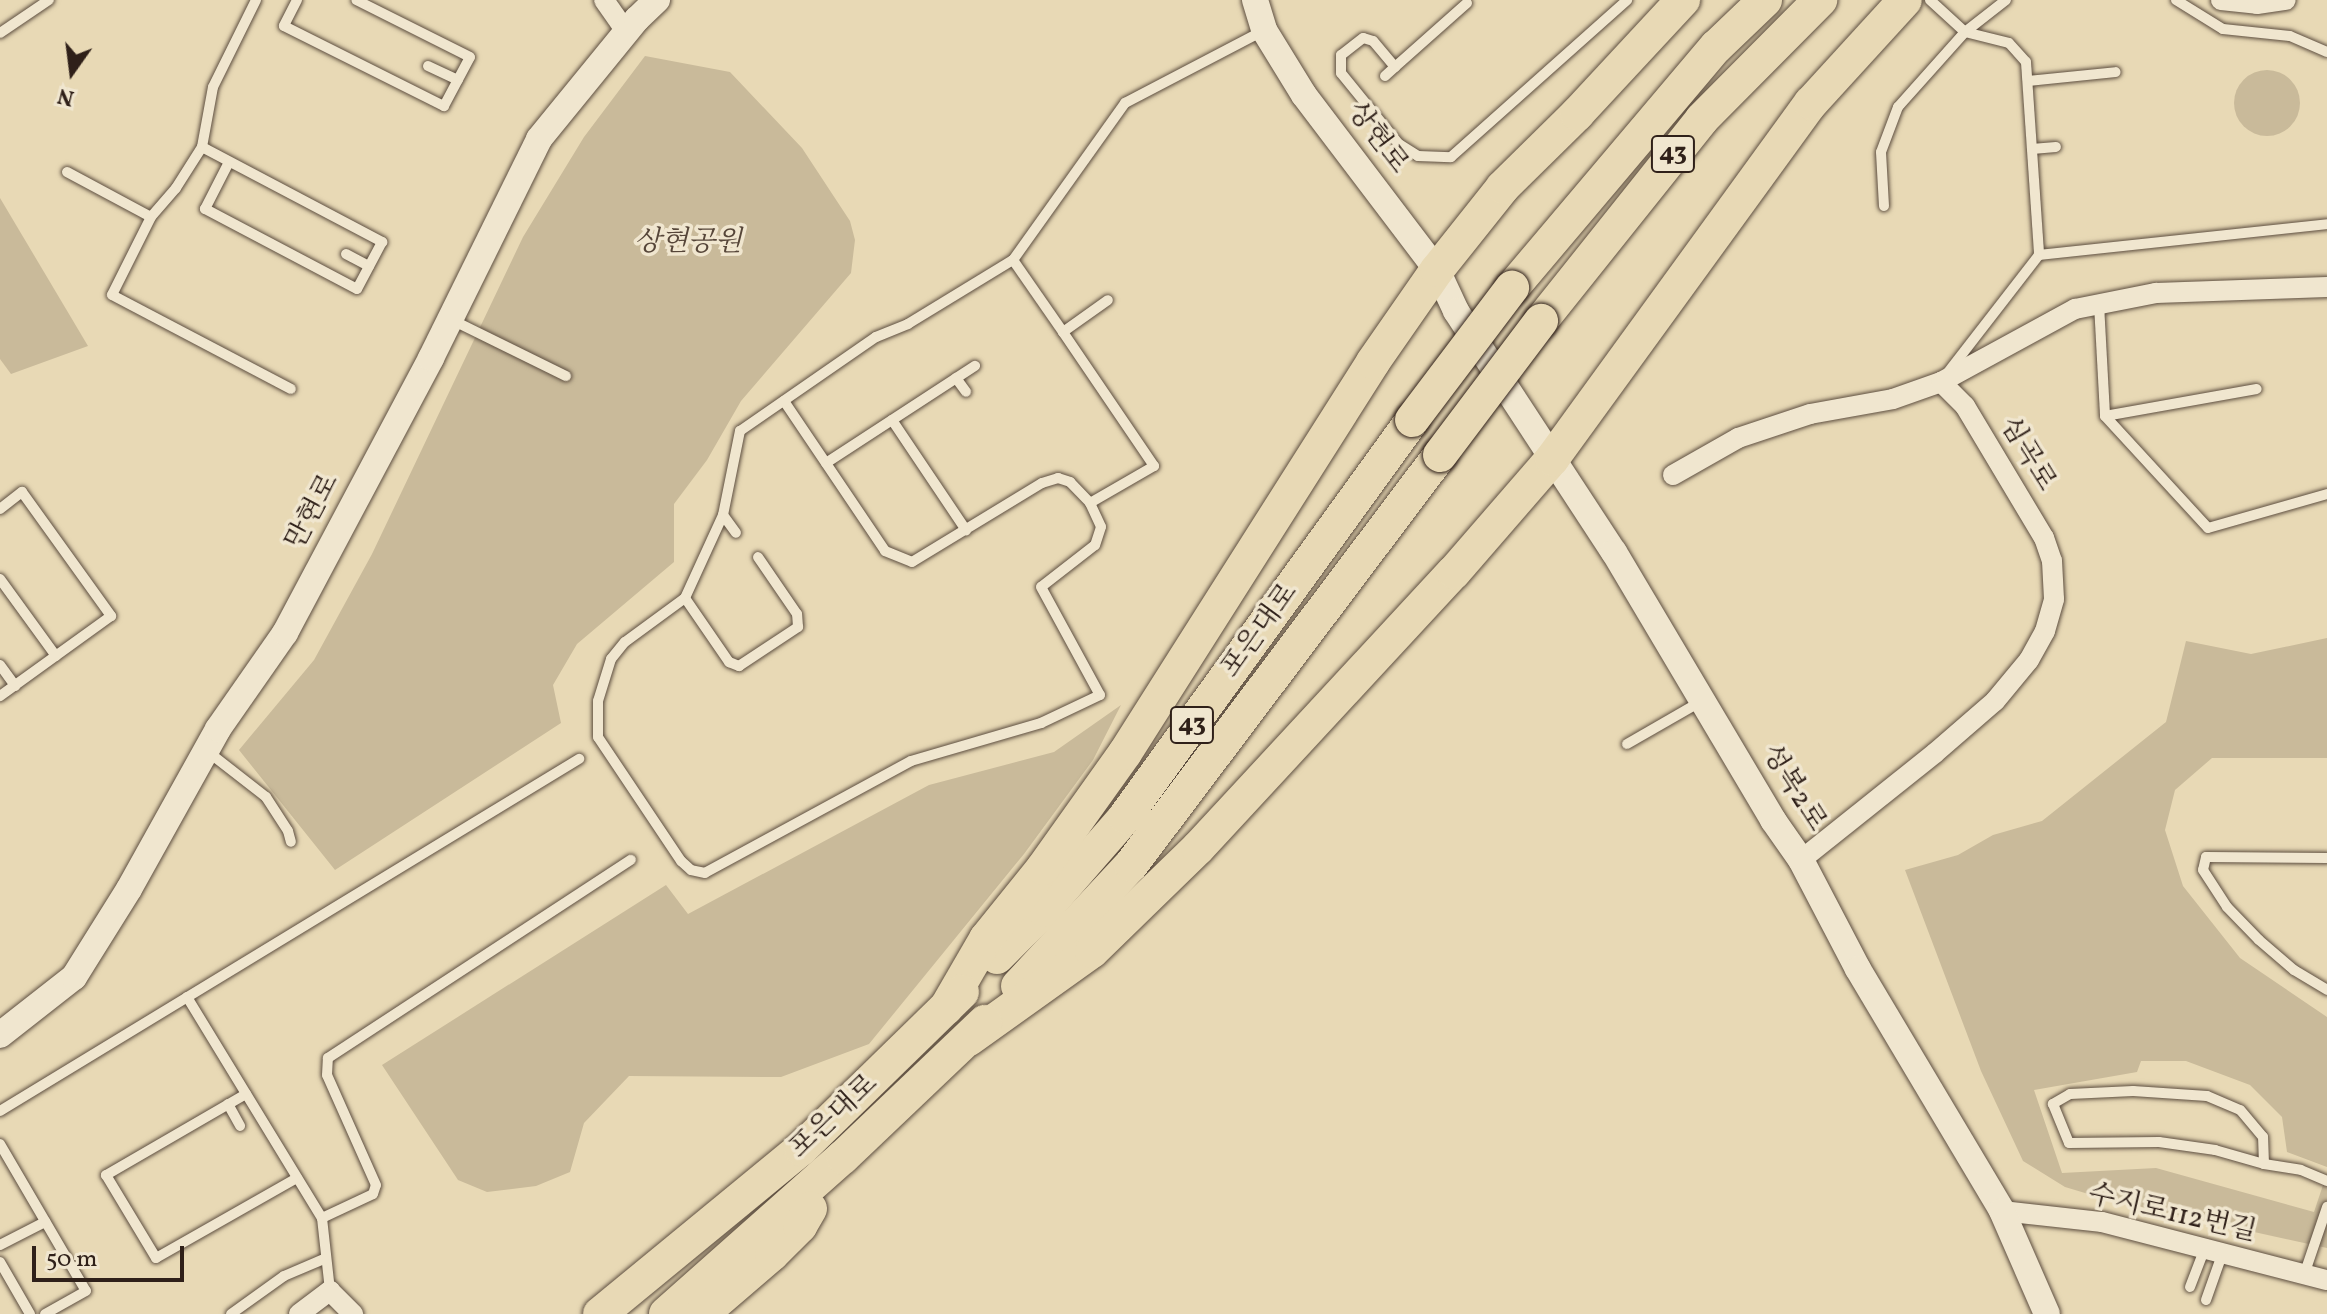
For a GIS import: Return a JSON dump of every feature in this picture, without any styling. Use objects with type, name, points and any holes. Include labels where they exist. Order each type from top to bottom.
[{"type":"main road","points":[[946,1008],[986,939],[1043,868],[1125,753],[1373,362],[1437,270],[1503,187],[1577,114],[1683,0]]},
{"type":"main road","name":"포은대로","points":[[600,1314],[801,1149],[1044,910],[1125,817],[1412,420],[1598,183],[1716,47],[1765,0]]},
{"type":"main road","name":"포은대로","points":[[666,1314],[843,1157],[969,1039],[1131,865],[1541,321],[1702,119],[1820,0]]},
{"type":"main road","points":[[969,1039],[1092,951],[1198,848],[1454,572],[1552,459],[1811,103],[1905,0]]},
{"type":"main road","points":[[702,1314],[800,1226],[843,1157]]},
{"type":"street","points":[[604,0],[626,32]]},
{"type":"street","name":"만현로","points":[[6,1026],[74,977],[129,889],[205,750],[285,633],[450,319],[539,139],[626,32],[657,0]]},
{"type":"street","name":"상현로","points":[[1255,0],[1264,30],[1304,95],[1437,270],[1456,311]]},
{"type":"street","points":[[2221,0],[2257,4],[2286,0]]},
{"type":"street","points":[[1673,475],[1738,438],[1810,414],[1893,399],[1941,382],[2075,309],[2156,293],[2327,287]]},
{"type":"street","name":"성복2로","points":[[1456,311],[1614,552],[1701,701],[1801,860],[1858,969],[2002,1211],[2047,1314]]},
{"type":"street","name":"심곡로","points":[[1801,860],[1995,701],[2029,660],[2045,631],[2054,599],[2052,561],[2044,538],[1965,406],[1941,382]]},
{"type":"street","name":"수지로112번길","points":[[2002,1211],[2102,1222],[2327,1280]]},
{"type":"street","points":[[299,1314],[330,1291],[353,1314]]},
{"type":"lane","points":[[0,33],[49,0]]},
{"type":"lane","points":[[256,0],[213,87],[202,147],[176,188],[151,217],[112,295],[291,389]]},
{"type":"lane","points":[[297,0],[284,26],[444,106],[470,57],[356,0]]},
{"type":"lane","points":[[1395,67],[1373,41],[1363,38],[1346,49],[1339,64],[1341,73],[1407,151],[1431,159],[1451,157],[1627,0]]},
{"type":"lane","points":[[1930,0],[1965,32],[2009,43],[2026,62],[2039,255],[1941,382]]},
{"type":"lane","points":[[1884,206],[1881,152],[1898,107],[1965,32],[2006,0]]},
{"type":"lane","points":[[2176,0],[2223,29],[2290,36],[2327,52]]},
{"type":"lane","points":[[1385,76],[1467,3]]},
{"type":"lane","points":[[784,401],[885,551],[894,557],[912,562],[1042,483],[1058,478],[1070,482],[1090,503],[1101,527],[1095,545],[1041,587],[1100,695],[1041,723],[911,761],[705,873],[691,870],[681,861],[598,737],[595,723],[611,659],[625,642],[685,598],[723,515],[740,431],[876,337],[908,324],[1013,260],[1125,103],[1264,30]]},
{"type":"lane","points":[[428,66],[458,80]]},
{"type":"lane","points":[[2028,81],[2116,72]]},
{"type":"lane","points":[[202,147],[382,242],[357,289],[205,209],[229,162]]},
{"type":"lane","points":[[2032,149],[2056,147]]},
{"type":"lane","points":[[67,172],[151,217]]},
{"type":"lane","points":[[2039,255],[2327,224]]},
{"type":"lane","points":[[346,254],[369,266]]},
{"type":"lane","points":[[1013,260],[1154,466],[1090,503]]},
{"type":"lane","points":[[1063,332],[1108,300]]},
{"type":"lane","points":[[2099,304],[2105,416],[2208,528],[2327,494]]},
{"type":"lane","points":[[450,319],[566,376]]},
{"type":"lane","points":[[826,463],[975,366]]},
{"type":"lane","points":[[956,378],[966,392]]},
{"type":"lane","points":[[2105,416],[2257,389]]},
{"type":"lane","points":[[892,420],[966,530]]},
{"type":"lane","points":[[0,509],[22,492],[111,616],[0,696]]},
{"type":"lane","points":[[723,515],[736,533]]},
{"type":"lane","points":[[685,598],[729,662],[739,666],[798,627],[797,614],[758,557]]},
{"type":"lane","points":[[0,579],[56,656]]},
{"type":"lane","points":[[0,665],[15,686]]},
{"type":"lane","points":[[1627,744],[1701,701]]},
{"type":"lane","points":[[205,750],[266,797],[288,831],[291,842]]},
{"type":"lane","points":[[0,1111],[579,759]]},
{"type":"lane","points":[[2327,858],[2206,857],[2203,870],[2227,907],[2259,940],[2294,970],[2327,990]]},
{"type":"lane","points":[[322,1218],[373,1194],[376,1185],[327,1075],[328,1058],[631,860]]},
{"type":"lane","points":[[187,997],[322,1218],[324,1259],[330,1291]]},
{"type":"lane","points":[[2264,1164],[2263,1137],[2240,1110],[2207,1096],[2133,1091],[2070,1094],[2053,1104],[2069,1143],[2159,1142],[2215,1150],[2264,1164],[2301,1170],[2327,1181]]},
{"type":"lane","points":[[246,1094],[106,1175],[156,1258],[297,1178]]},
{"type":"lane","points":[[228,1104],[240,1126]]},
{"type":"lane","points":[[0,1144],[86,1291],[45,1314]]},
{"type":"lane","points":[[2304,1275],[2327,1207]]},
{"type":"lane","points":[[0,1245],[45,1222]]},
{"type":"lane","points":[[2190,1287],[2214,1250]]},
{"type":"lane","points":[[2206,1300],[2214,1250]]},
{"type":"lane","points":[[231,1314],[284,1276],[324,1259]]},
{"type":"lane","points":[[0,1262],[30,1314]]},
{"type":"green space","name":"상현공원","points":[[645,56],[730,72],[802,148],[850,221],[855,240],[851,273],[741,401],[707,460],[674,504],[674,562],[577,644],[553,685],[561,723],[335,870],[239,750],[314,660],[372,554],[523,237],[584,137]]},
{"type":"green space","points":[[2267,70],[2290,80],[2300,103],[2290,126],[2267,136],[2244,126],[2234,103],[2244,80]]},
{"type":"green space","points":[[0,198],[88,346],[11,374],[0,359]]},
{"type":"green space","points":[[2327,638],[2327,758],[2212,758],[2175,790],[2165,830],[2183,886],[2240,958],[2327,1017],[2327,1167],[2287,1152],[2282,1117],[2250,1085],[2186,1061],[2141,1061],[2137,1072],[2034,1090],[2062,1173],[2156,1168],[2314,1212],[2327,1173],[2327,1248],[2105,1199],[2065,1187],[2023,1161],[1981,1071],[1905,870],[1958,855],[1993,835],[2042,821],[2166,722],[2186,641],[2251,654]]},
{"type":"green space","points":[[1121,705],[1093,760],[1024,854],[869,1044],[781,1077],[629,1076],[584,1123],[570,1172],[536,1186],[487,1192],[458,1180],[382,1065],[666,885],[688,914],[929,785],[1054,752]]}]
